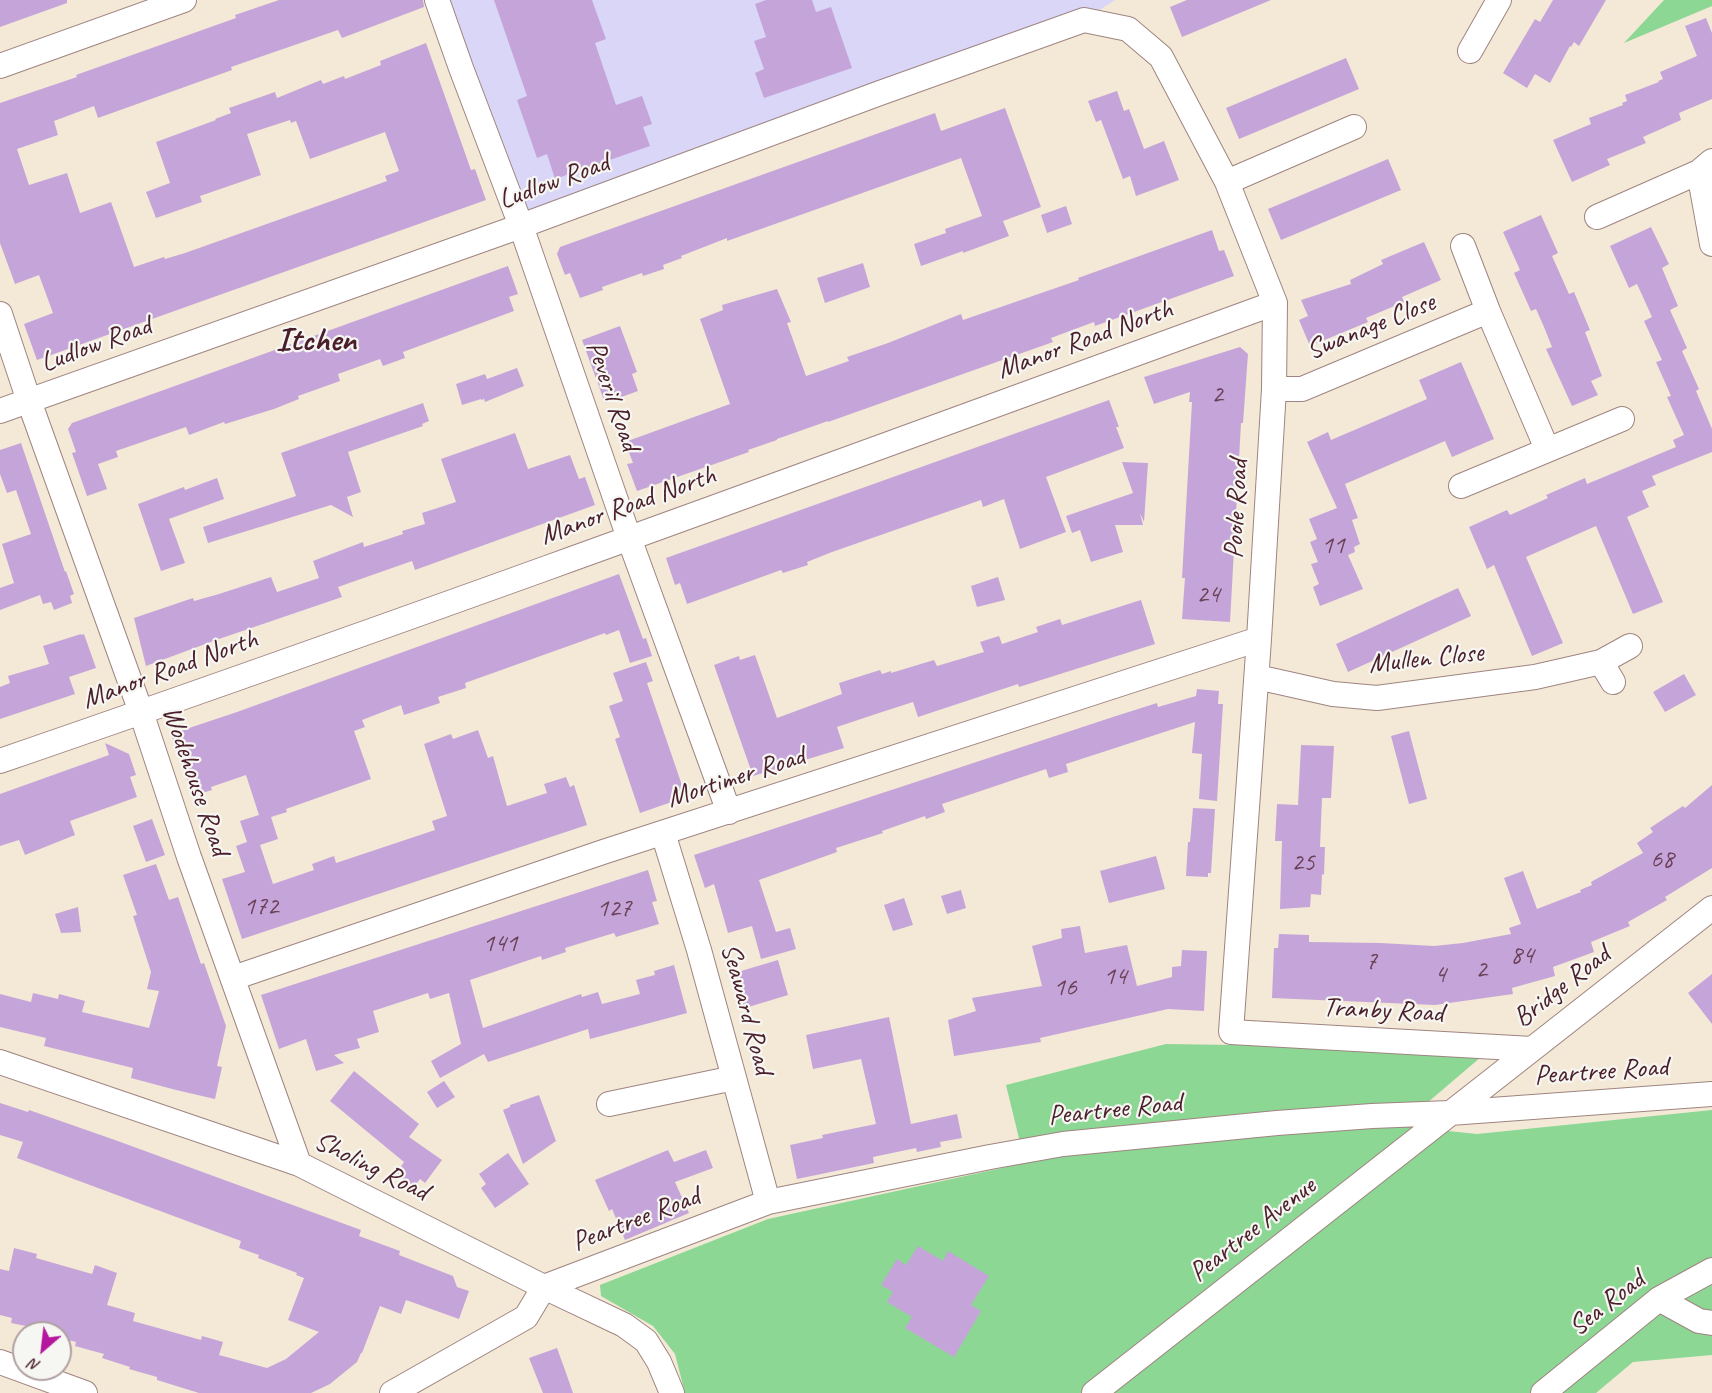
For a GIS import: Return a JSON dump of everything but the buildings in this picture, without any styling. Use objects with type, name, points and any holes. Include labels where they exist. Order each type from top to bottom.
[{"type":"street","points":[[0,66],[184,0]]},
{"type":"street","name":"Peveril Road","points":[[437,0],[521,226],[629,538],[729,812]]},
{"type":"street","points":[[1470,51],[1499,0]]},
{"type":"street","name":"Ludlow Road","points":[[0,411],[521,226],[892,88],[1084,20],[1128,29]]},
{"type":"street","name":"Poole Road","points":[[1128,29],[1161,57],[1227,182],[1275,303],[1274,389],[1257,677],[1231,1032]]},
{"type":"street","points":[[1227,182],[1354,127]]},
{"type":"street","points":[[1597,217],[1706,166],[1712,244]]},
{"type":"street","points":[[1463,246],[1547,449]]},
{"type":"street","name":"Manor Road North","points":[[0,761],[629,538],[1275,303]]},
{"type":"street","name":"Swanage Close","points":[[1274,389],[1302,388],[1488,311]]},
{"type":"street","name":"Wodehouse Road","points":[[0,314],[28,401],[141,712],[189,857],[299,1164]]},
{"type":"street","points":[[1461,486],[1622,419]]},
{"type":"street","name":"Mortimer Road","points":[[233,978],[603,852],[1259,639]]},
{"type":"street","name":"Mullen Close","points":[[1257,677],[1332,694],[1377,698],[1535,677],[1607,672],[1630,646]]},
{"type":"street","name":"Seaward Road","points":[[663,833],[699,950],[768,1202]]},
{"type":"street","name":"Bridge Road","points":[[1450,1113],[1712,908]]},
{"type":"street","name":"Tranby Road","points":[[1231,1032],[1532,1049]]},
{"type":"street","name":"Sholing Road","points":[[0,1062],[299,1164],[544,1287],[624,1324],[646,1341],[659,1362],[672,1393]]},
{"type":"street","points":[[609,1104],[734,1078]]},
{"type":"street","name":"Peartree Road","points":[[544,1287],[768,1202],[1063,1144],[1247,1125],[1712,1094]]},
{"type":"street","name":"Peartree Avenue","points":[[1094,1393],[1450,1113]]},
{"type":"street","name":"Sea Road","points":[[1543,1393],[1659,1299],[1712,1269]]},
{"type":"street","points":[[392,1393],[526,1317],[544,1287]]},
{"type":"street","points":[[1659,1299],[1700,1321],[1712,1323]]},
{"type":"street","points":[[0,1362],[85,1393]]},
{"type":"shaded area","points":[[437,0],[1115,0],[1084,20],[521,226]]},
{"type":"green space","points":[[1664,0],[1712,0],[1712,6],[1624,43]]},
{"type":"green space","points":[[1166,1044],[1301,1046],[1481,1057],[1400,1126],[1477,1134],[1712,1110],[1712,1355],[1633,1362],[1596,1393],[685,1393],[675,1354],[653,1326],[601,1296],[600,1285],[768,1219],[1025,1163],[1006,1085]]},
{"type":"district","name":"Itchen","points":[[316,341]]}]
